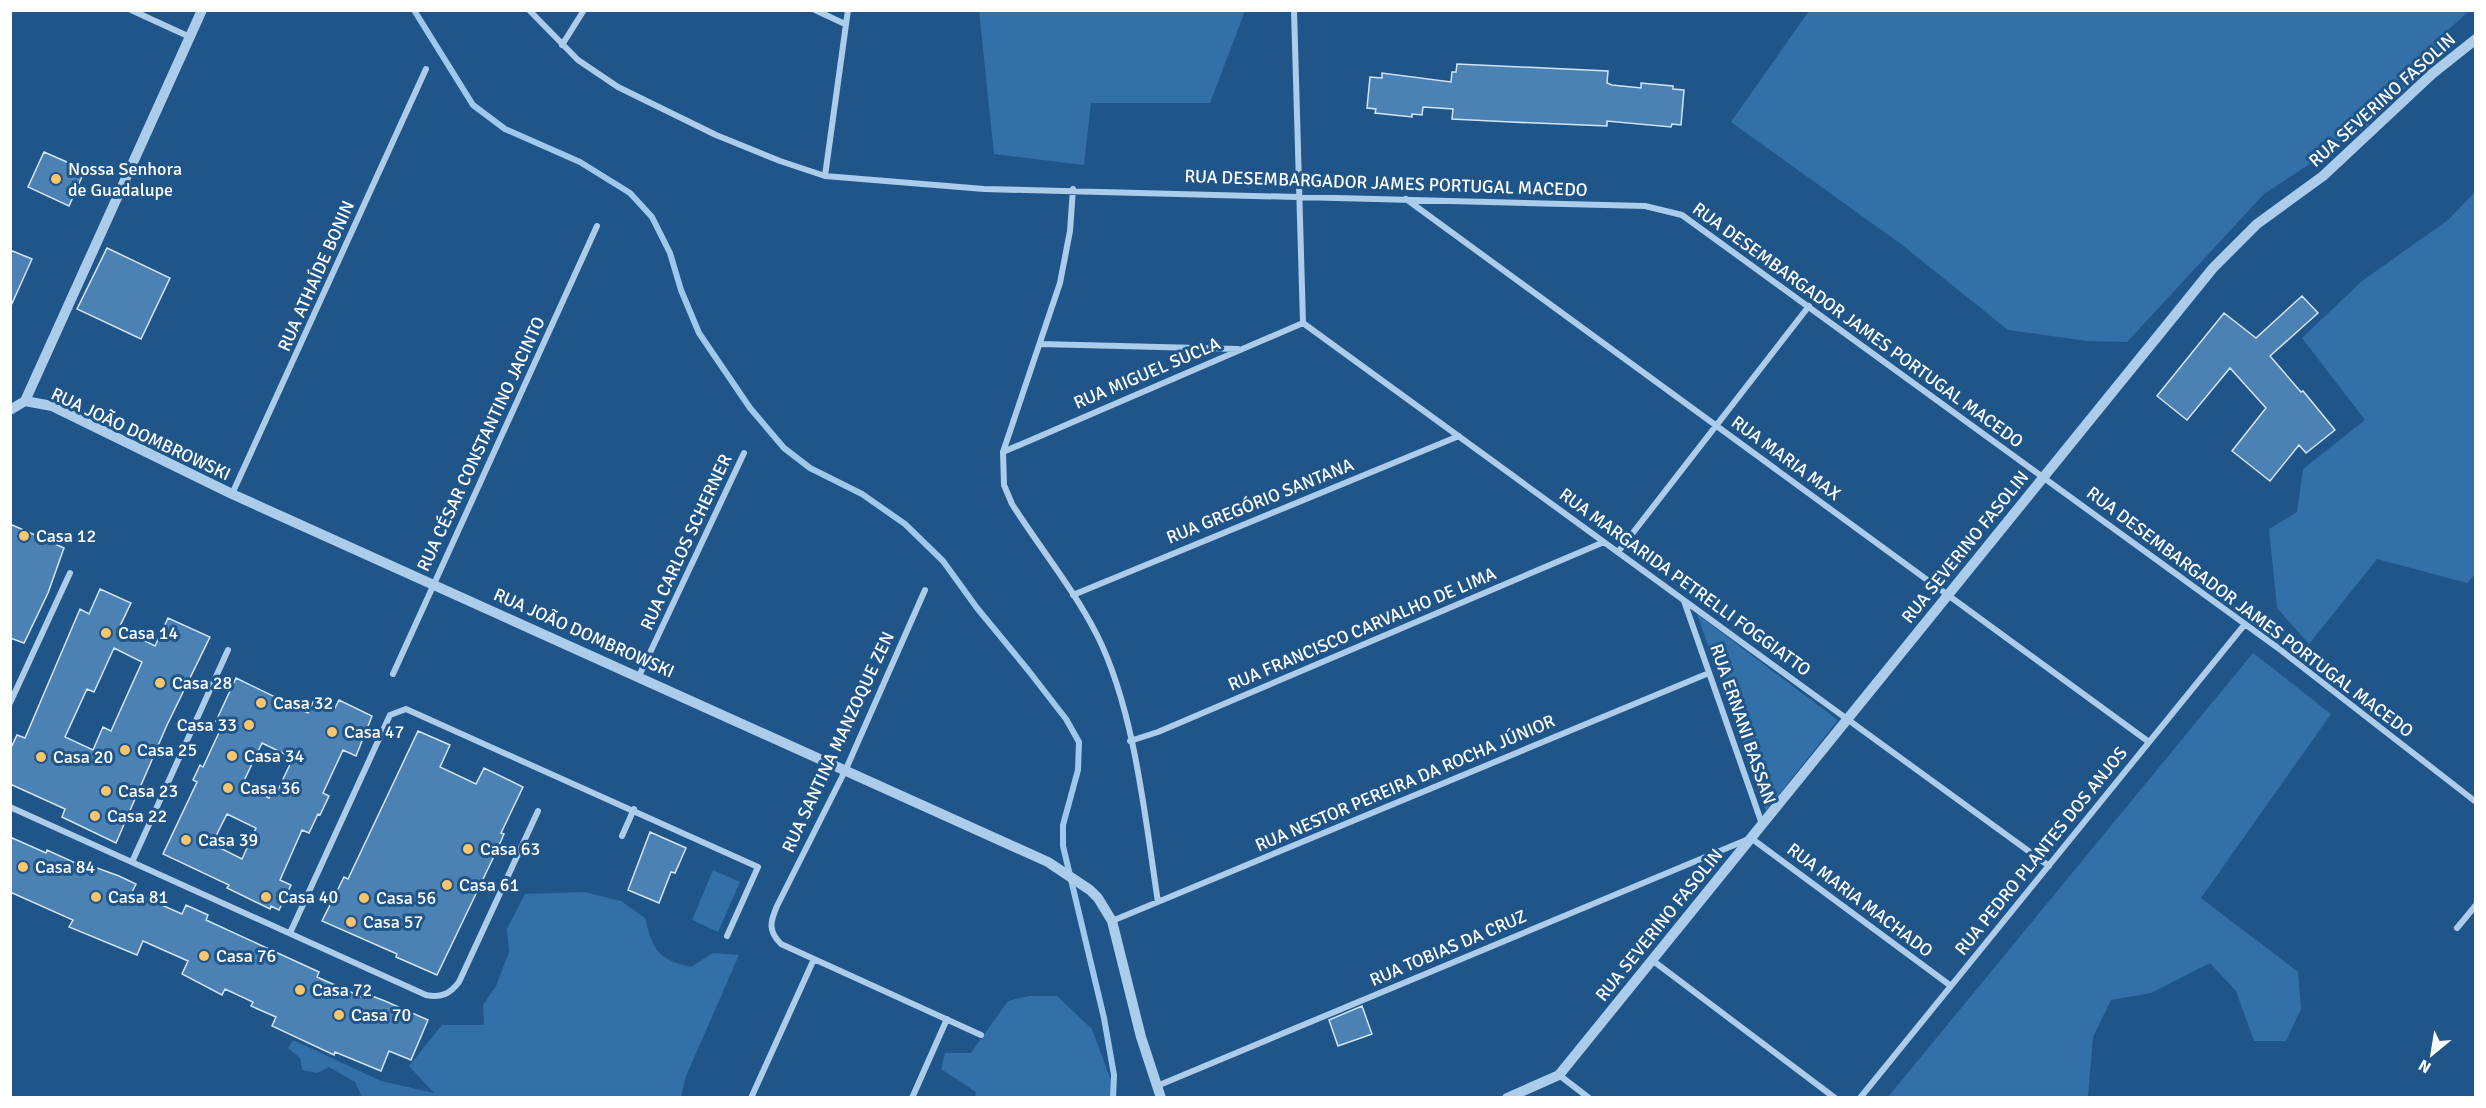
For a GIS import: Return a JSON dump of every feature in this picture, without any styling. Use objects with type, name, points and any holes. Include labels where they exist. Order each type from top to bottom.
[{"type":"street","points":[[131,10],[190,37]]},
{"type":"street","points":[[10,410],[25,401],[202,10]]},
{"type":"street","name":"RUA DESEMBARGADOR JAMES PORTUGAL MACEDO","points":[[529,10],[562,45],[593,72],[670,113],[780,161],[825,176],[984,189],[1073,189],[1645,206],[1665,209],[1699,225],[2245,624],[2475,802]]},
{"type":"street","points":[[562,45],[584,10]]},
{"type":"street","points":[[815,10],[845,24]]},
{"type":"street","points":[[825,176],[848,10]]},
{"type":"street","points":[[1294,10],[1304,322]]},
{"type":"street","name":"RUA SEVERINO FASOLIN","points":[[1507,1098],[1559,1075],[2234,245],[2283,202],[2342,161],[2425,81],[2475,39]]},
{"type":"street","name":"RUA ATHAÍDE BONIN","points":[[232,494],[426,69]]},
{"type":"street","points":[[1073,189],[1066,257],[1040,344],[1003,452],[1004,485],[1012,504],[1073,595],[1097,636],[1108,662],[1130,741],[1158,902]]},
{"type":"street","name":"RUA MARIA MAX","points":[[1406,199],[2149,742]]},
{"type":"street","name":"RUA CÉSAR CONSTANTINO JACINTO","points":[[393,675],[597,226]]},
{"type":"street","points":[[1618,552],[1809,306]]},
{"type":"street","name":"RUA MIGUEL SUCLA","points":[[1003,452],[1304,322]]},
{"type":"street","name":"RUA MARGARIDA PETRELLI FOGGIATTO","points":[[1304,322],[2049,866]]},
{"type":"street","points":[[1040,344],[1242,349]]},
{"type":"street","name":"RUA JOÃO DOMBROWSKI","points":[[25,401],[52,406],[232,494],[1048,862],[1083,884],[1098,898],[1112,921],[1141,1037],[1161,1098]]},
{"type":"street","name":"RUA GREGÓRIO SANTANA","points":[[1073,595],[1459,436]]},
{"type":"street","name":"RUA CARLOS SCHERNER","points":[[639,676],[744,453]]},
{"type":"street","name":"RUA FRANCISCO CARVALHO DE LIMA","points":[[1130,741],[1158,732],[1604,542]]},
{"type":"street","points":[[10,703],[70,573]]},
{"type":"street","name":"RUA SANTINA MANZOQUE ZEN","points":[[814,959],[781,944],[773,936],[770,928],[777,906],[846,769],[925,590]]},
{"type":"street","name":"RUA ERNANI BASSAN","points":[[1684,600],[1762,824]]},
{"type":"street","name":"RUA PEDRO PLANTES DOS ANJOS","points":[[1860,1098],[2245,624]]},
{"type":"street","points":[[132,862],[228,650]]},
{"type":"street","name":"RUA NESTOR PEREIRA DA ROCHA JÚNIOR","points":[[1112,921],[1709,673]]},
{"type":"street","points":[[290,933],[390,715],[400,709],[414,711],[758,867],[727,936]]},
{"type":"street","points":[[10,807],[437,998],[446,995],[459,982],[537,811]]},
{"type":"street","points":[[622,836],[634,809]]},
{"type":"street","name":"RUA MARIA MACHADO","points":[[1751,838],[1951,986]]},
{"type":"street","name":"RUA TOBIAS DA CRUZ","points":[[1157,1086],[1751,838]]},
{"type":"street","points":[[2457,928],[2475,905]]},
{"type":"street","points":[[751,1098],[814,959],[981,1035]]},
{"type":"street","points":[[1652,960],[1835,1098]]},
{"type":"street","points":[[912,1098],[947,1019]]},
{"type":"street","points":[[1559,1075],[1589,1098]]},
{"type":"shaded area","points":[[979,10],[1245,11],[1210,103],[1091,103],[1084,165],[994,154]]},
{"type":"shaded area","points":[[1809,11],[2469,11],[2446,32],[2447,48],[2365,128],[2264,194],[2127,342],[2087,341],[2008,330],[1901,244],[1731,122]]},
{"type":"shaded area","points":[[2475,192],[2475,575],[2467,583],[2377,559],[2309,644],[2277,608],[2269,529],[2297,512],[2303,469],[2365,420],[2302,338],[2362,281],[2448,220]]},
{"type":"shaded area","points":[[1697,614],[1838,720],[1766,811]]},
{"type":"shaded area","points":[[2253,653],[2331,714],[2201,898],[2298,972],[2301,1009],[2286,1041],[2254,1041],[2236,991],[2210,963],[2151,993],[2111,1000],[2093,1037],[2088,1097],[1888,1097]]},
{"type":"shaded area","points":[[713,870],[740,882],[718,932],[692,920]]},
{"type":"shaded area","points":[[584,892],[621,901],[645,918],[658,952],[680,964],[691,967],[713,953],[739,955],[686,1076],[681,1097],[362,1097],[355,1082],[329,1067],[317,1073],[302,1070],[300,1058],[288,1048],[293,1040],[381,1081],[434,1093],[409,1066],[442,1025],[484,1025],[483,1005],[496,986],[509,952],[507,929],[525,894]]},
{"type":"shaded area","points":[[1029,996],[1057,996],[1092,1029],[1117,1097],[975,1097],[976,1092],[941,1069],[945,1053],[971,1053],[1008,1001]]},
{"type":"building","points":[[1457,64],[1608,71],[1607,83],[1612,85],[1641,88],[1641,83],[1673,86],[1673,89],[1684,90],[1681,125],[1672,124],[1671,127],[1607,121],[1607,126],[1452,119],[1453,109],[1423,107],[1422,115],[1412,114],[1412,117],[1375,113],[1376,109],[1367,108],[1370,77],[1382,78],[1382,73],[1451,82],[1452,72],[1456,72]]},
{"type":"building","name":"Nossa Senhora de Guadalupe","points":[[44,152],[85,170],[69,206],[28,187]]},
{"type":"building","points":[[107,248],[170,278],[141,339],[77,309]]},
{"type":"building","points":[[10,250],[32,259],[10,308]]},
{"type":"building","points":[[2302,296],[2318,313],[2270,356],[2335,430],[2306,453],[2299,445],[2270,481],[2232,451],[2266,408],[2230,368],[2187,420],[2157,396],[2224,313],[2256,338]]},
{"type":"building","points":[[10,524],[64,548],[48,593],[24,643],[10,638]]},
{"type":"building","points":[[100,589],[131,603],[119,628],[155,646],[168,618],[210,637],[167,725],[116,843],[62,817],[65,809],[10,784],[10,750],[17,735],[25,738],[80,609],[89,614]],"holes":[[[114,648],[142,662],[111,731],[103,727],[93,750],[65,737],[87,689],[94,692]]]},
{"type":"building","points":[[236,678],[308,713],[315,698],[335,708],[339,700],[372,716],[356,756],[343,750],[323,793],[329,796],[309,833],[302,830],[280,880],[291,885],[279,910],[271,906],[270,909],[227,888],[229,885],[163,854],[197,782],[193,780],[200,765],[203,767],[223,724],[216,721]],"holes":[[[262,743],[293,758],[275,796],[271,794],[269,798],[242,785]],[[227,814],[256,828],[242,859],[212,844]]]},
{"type":"building","points":[[418,731],[450,745],[440,767],[476,784],[484,768],[523,787],[501,833],[504,834],[497,850],[437,975],[396,957],[397,954],[322,921],[344,877],[348,879]]},
{"type":"building","points":[[650,832],[686,848],[675,873],[671,872],[659,903],[628,890]]},
{"type":"building","points":[[10,837],[46,853],[47,850],[95,872],[97,868],[119,876],[136,884],[132,892],[182,914],[186,905],[208,915],[206,920],[319,972],[317,977],[362,997],[364,993],[428,1020],[411,1060],[389,1051],[381,1071],[335,1052],[334,1055],[272,1026],[276,1017],[251,1006],[253,1002],[225,989],[222,995],[182,974],[188,961],[143,941],[137,955],[69,927],[73,920],[10,892]]},
{"type":"building","points":[[1362,1006],[1372,1034],[1338,1046],[1329,1020]]},
{"type":"waterway","points":[[414,10],[473,105],[505,129],[580,162],[630,193],[652,217],[670,253],[681,290],[699,333],[750,408],[784,448],[810,468],[862,494],[905,524],[943,561],[977,608],[1066,719],[1079,742],[1078,770],[1063,825],[1063,846],[1104,1018],[1114,1075],[1113,1098]]},
{"type":"place","name":"Nossa Senhora de Guadalupe","points":[[56,179]]},
{"type":"place","name":"Casa 12","points":[[24,536]]},
{"type":"place","name":"Casa 14","points":[[106,633]]},
{"type":"place","name":"Casa 28","points":[[160,683]]},
{"type":"place","name":"Casa 32","points":[[261,703]]},
{"type":"place","name":"Casa 33","points":[[249,725]]},
{"type":"place","name":"Casa 47","points":[[332,732]]},
{"type":"place","name":"Casa 25","points":[[125,750]]},
{"type":"place","name":"Casa 34","points":[[232,756]]},
{"type":"place","name":"Casa 20","points":[[41,757]]},
{"type":"place","name":"Casa 36","points":[[228,788]]},
{"type":"place","name":"Casa 23","points":[[106,791]]},
{"type":"place","name":"Casa 22","points":[[95,816]]},
{"type":"place","name":"Casa 39","points":[[186,840]]},
{"type":"place","name":"Casa 63","points":[[468,849]]},
{"type":"place","name":"Casa 84","points":[[23,867]]},
{"type":"place","name":"Casa 61","points":[[447,885]]},
{"type":"place","name":"Casa 81","points":[[96,897]]},
{"type":"place","name":"Casa 40","points":[[266,897]]},
{"type":"place","name":"Casa 56","points":[[364,898]]},
{"type":"place","name":"Casa 57","points":[[351,922]]},
{"type":"place","name":"Casa 76","points":[[204,956]]},
{"type":"place","name":"Casa 72","points":[[300,990]]},
{"type":"place","name":"Casa 70","points":[[339,1015]]}]
